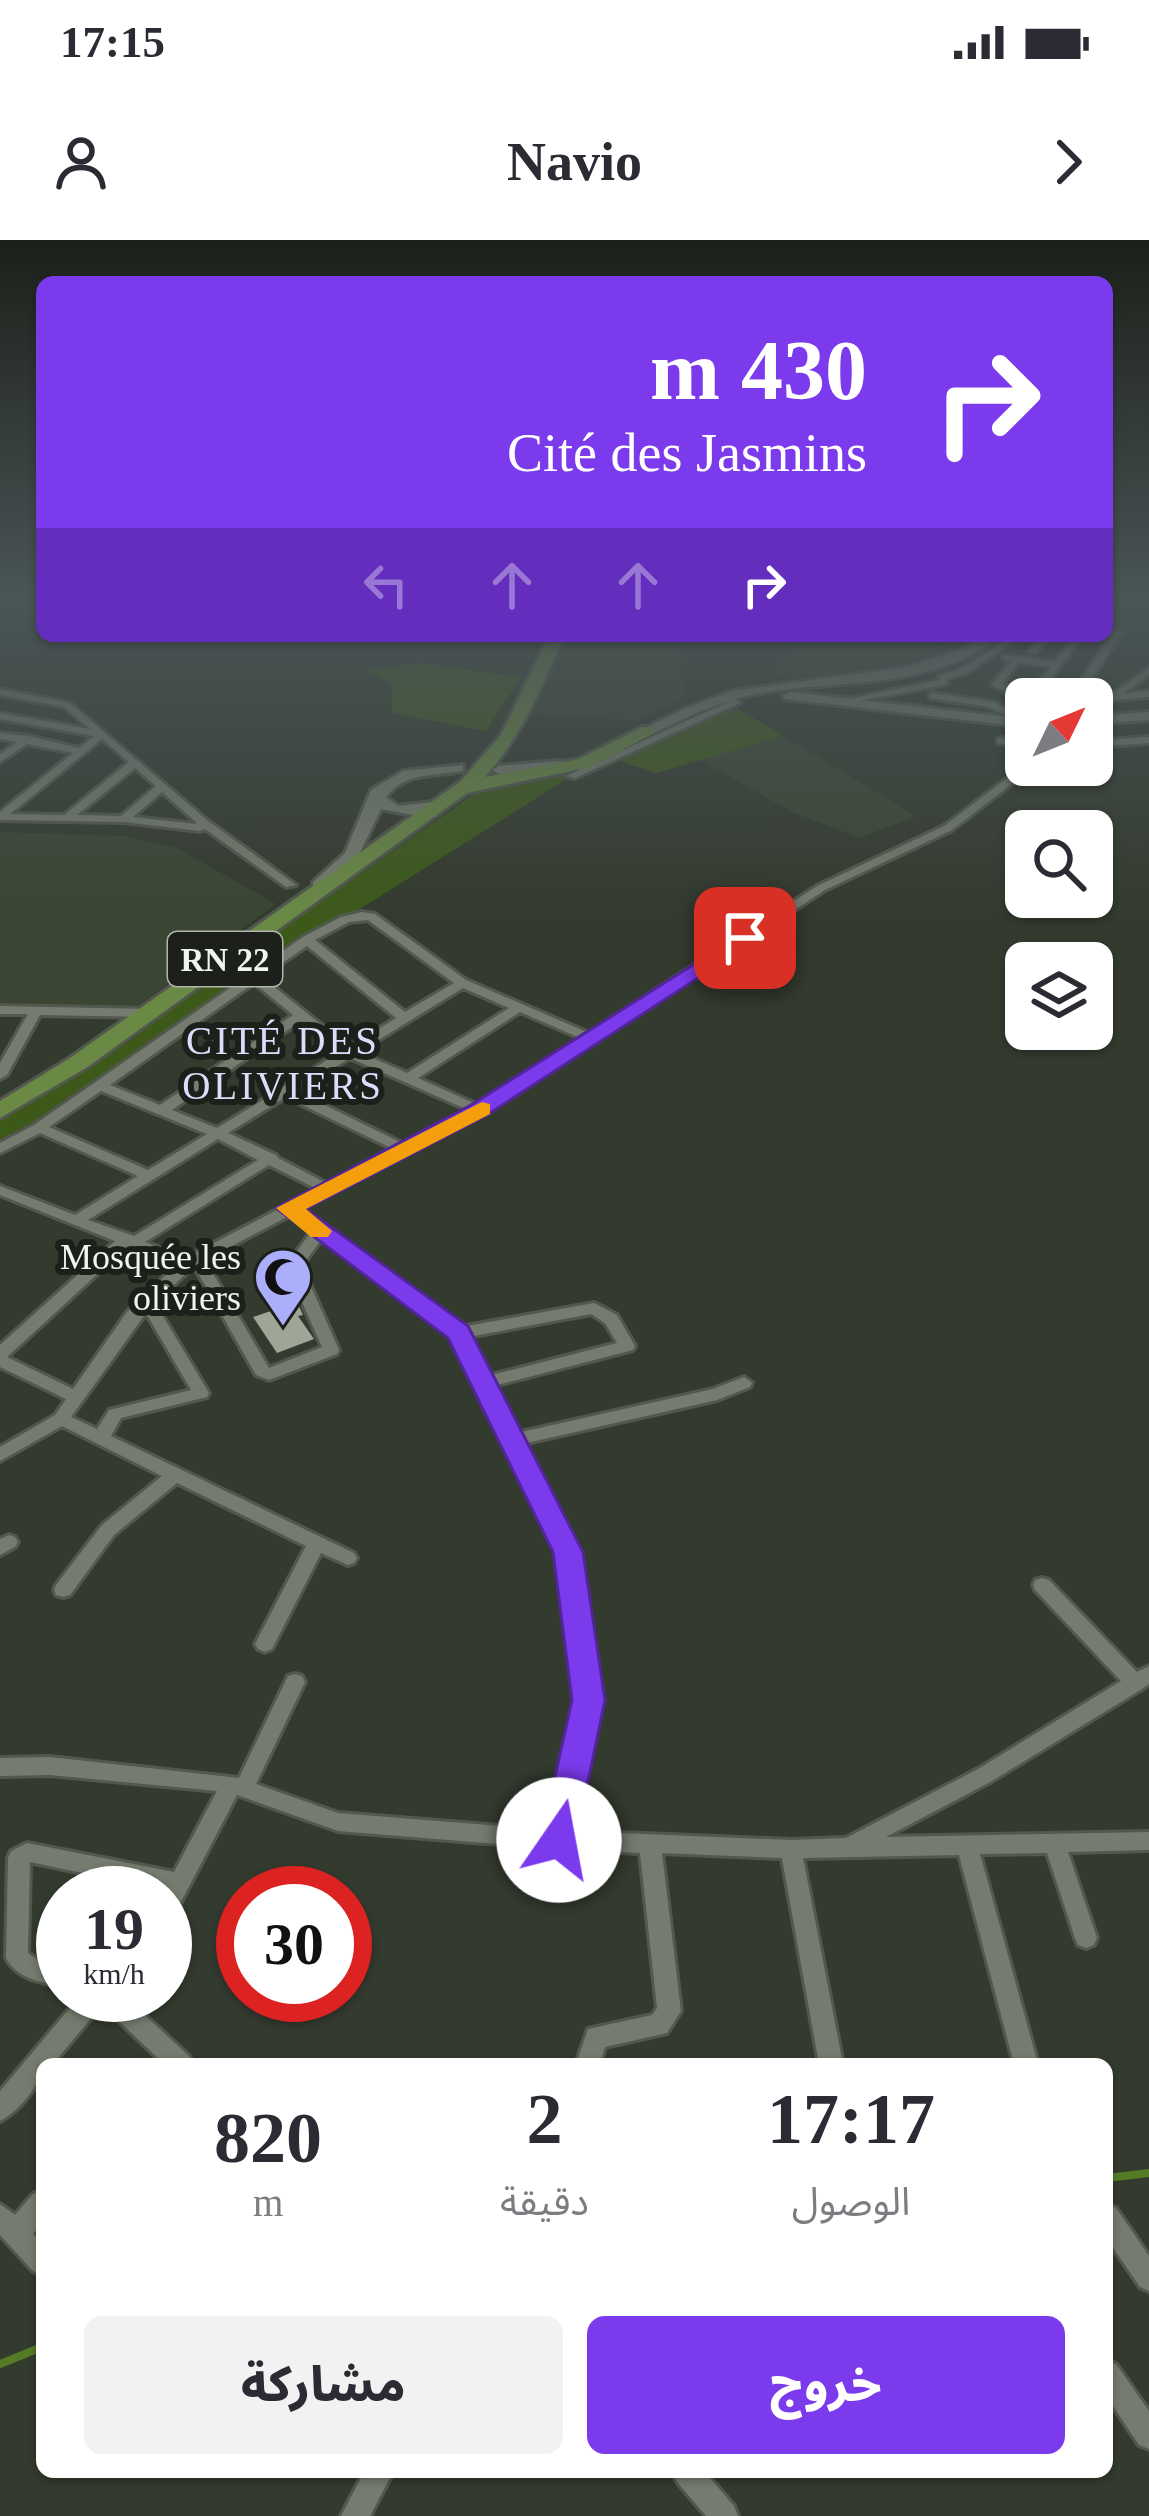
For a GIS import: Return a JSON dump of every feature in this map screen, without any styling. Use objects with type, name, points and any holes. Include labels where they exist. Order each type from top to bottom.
[{"type":"main road","name":"RN 22","points":[[440,806],[490,745],[511,703]]},
{"type":"main road","name":"RN 22","points":[[0,1111],[149,1013],[295,894],[440,806],[494,766],[526,703]]},
{"type":"main road","points":[[494,766],[562,760],[715,703]]},
{"type":"main road","points":[[861,703],[1005,719]]},
{"type":"main road","points":[[877,703],[1005,719]]},
{"type":"main road","points":[[1113,718],[1149,717]]},
{"type":"main road","points":[[376,793],[382,805],[394,810],[440,806],[490,780],[591,760],[649,730]]},
{"type":"main road","points":[[295,894],[351,857],[376,793],[388,781],[458,768]]},
{"type":"street","points":[[58,703],[67,705],[161,788],[295,894]]},
{"type":"street","points":[[571,776],[736,703]]},
{"type":"street","points":[[884,704],[889,703]]},
{"type":"street","points":[[0,759],[67,705]]},
{"type":"street","points":[[0,716],[102,734]]},
{"type":"street","points":[[0,817],[102,734]]},
{"type":"street","points":[[0,736],[80,751]]},
{"type":"street","points":[[1113,743],[1149,740]]},
{"type":"street","points":[[67,818],[134,763]]},
{"type":"street","points":[[0,1455],[61,1418],[148,1302],[191,1262],[479,1110],[820,888],[948,828],[1005,785]]},
{"type":"street","points":[[124,819],[161,788]]},
{"type":"street","points":[[0,800],[17,803]]},
{"type":"street","points":[[0,817],[124,819],[200,828],[203,822]]},
{"type":"street","points":[[0,1149],[39,1129],[334,923],[371,916],[462,983],[592,1039]]},
{"type":"street","points":[[307,940],[403,1017]]},
{"type":"street","points":[[256,980],[348,1052],[479,1110]]},
{"type":"street","points":[[76,1220],[462,983]]},
{"type":"street","points":[[407,1079],[518,1008]]},
{"type":"street","points":[[0,1010],[149,1013]]},
{"type":"street","points":[[0,1075],[6,1053],[37,1011]]},
{"type":"street","points":[[162,1110],[299,1017]]},
{"type":"street","points":[[101,1086],[214,1132],[327,1189]]},
{"type":"street","points":[[283,1090],[406,1150]]},
{"type":"street","points":[[39,1129],[146,1174]]},
{"type":"street","points":[[76,1397],[0,1357],[132,1240],[271,1158]]},
{"type":"street","points":[[0,1190],[191,1262],[262,1371],[269,1374],[331,1350],[294,1266],[320,1231]]},
{"type":"street","points":[[289,1208],[458,1333],[568,1552],[589,1700],[559,1840]]},
{"type":"street","points":[[101,1438],[116,1414],[201,1393],[148,1302]]},
{"type":"street","points":[[458,1333],[594,1307],[611,1319],[627,1346],[483,1383]]},
{"type":"street","points":[[512,1440],[744,1384]]},
{"type":"street","points":[[61,1418],[348,1558]]},
{"type":"street","points":[[63,1591],[108,1530],[176,1474]]},
{"type":"street","points":[[265,1644],[317,1543]]},
{"type":"street","points":[[847,1848],[985,1775],[1143,1681],[1042,1586]]},
{"type":"street","points":[[189,1866],[295,1682]]},
{"type":"street","points":[[0,1766],[50,1766],[238,1786],[338,1822],[559,1840],[791,1849],[1149,1840]]},
{"type":"street","points":[[1054,1843],[1086,1938]]},
{"type":"street","points":[[590,2058],[596,2037],[659,2025],[669,2011],[650,1844]]},
{"type":"street","points":[[968,1845],[1024,2058]]},
{"type":"street","points":[[791,1849],[830,2058]]},
{"type":"street","points":[[36,1971],[17,1958],[19,1858],[26,1852],[95,1866]]},
{"type":"street","points":[[50,2058],[85,2022]]},
{"type":"street","points":[[133,2022],[168,2058]]},
{"type":"street","points":[[0,2109],[36,2072]]},
{"type":"street","points":[[36,2207],[8,2225],[36,2255]]},
{"type":"street","points":[[1113,2226],[1149,2278]]},
{"type":"street","points":[[1113,2382],[1149,2435]]},
{"type":"street","points":[[355,2516],[377,2478]]},
{"type":"street","points":[[692,2478],[721,2515]]},
{"type":"shaded area","points":[[536,703],[672,703],[640,721],[532,714]]},
{"type":"shaded area","points":[[784,736],[916,816],[859,838],[792,812],[700,760]]},
{"type":"shaded area","points":[[0,832],[124,836],[177,848],[276,904],[133,1009],[0,1005]]},
{"type":"green space","points":[[392,703],[504,703],[486,731],[392,713]]},
{"type":"green space","points":[[728,703],[784,736],[656,773],[607,757]]},
{"type":"green space","points":[[564,771],[569,775],[562,782],[177,1024],[79,1095],[0,1144],[0,1116],[72,1069],[88,1068],[138,1035],[139,1029],[488,784]]},
{"type":"building","name":"Mosquée les oliviers","points":[[297,1302],[303,1315],[298,1316],[314,1339],[277,1353],[253,1317]]},
{"type":"waterway","points":[[1113,2177],[1149,2173]]},
{"type":"waterway","points":[[0,2364],[36,2349]]},
{"type":"slow traffic","points":[[319,1231],[289,1208],[482,1109]]},
{"type":"place","name":"Mosquée les oliviers","points":[[283,1328]]},
{"type":"district","name":"CITÉ DES OLIVIERS","points":[[283,1062]]},
{"type":"route","points":[[559,1840],[589,1700],[568,1552],[458,1333],[289,1208],[479,1110],[745,938]]}]
